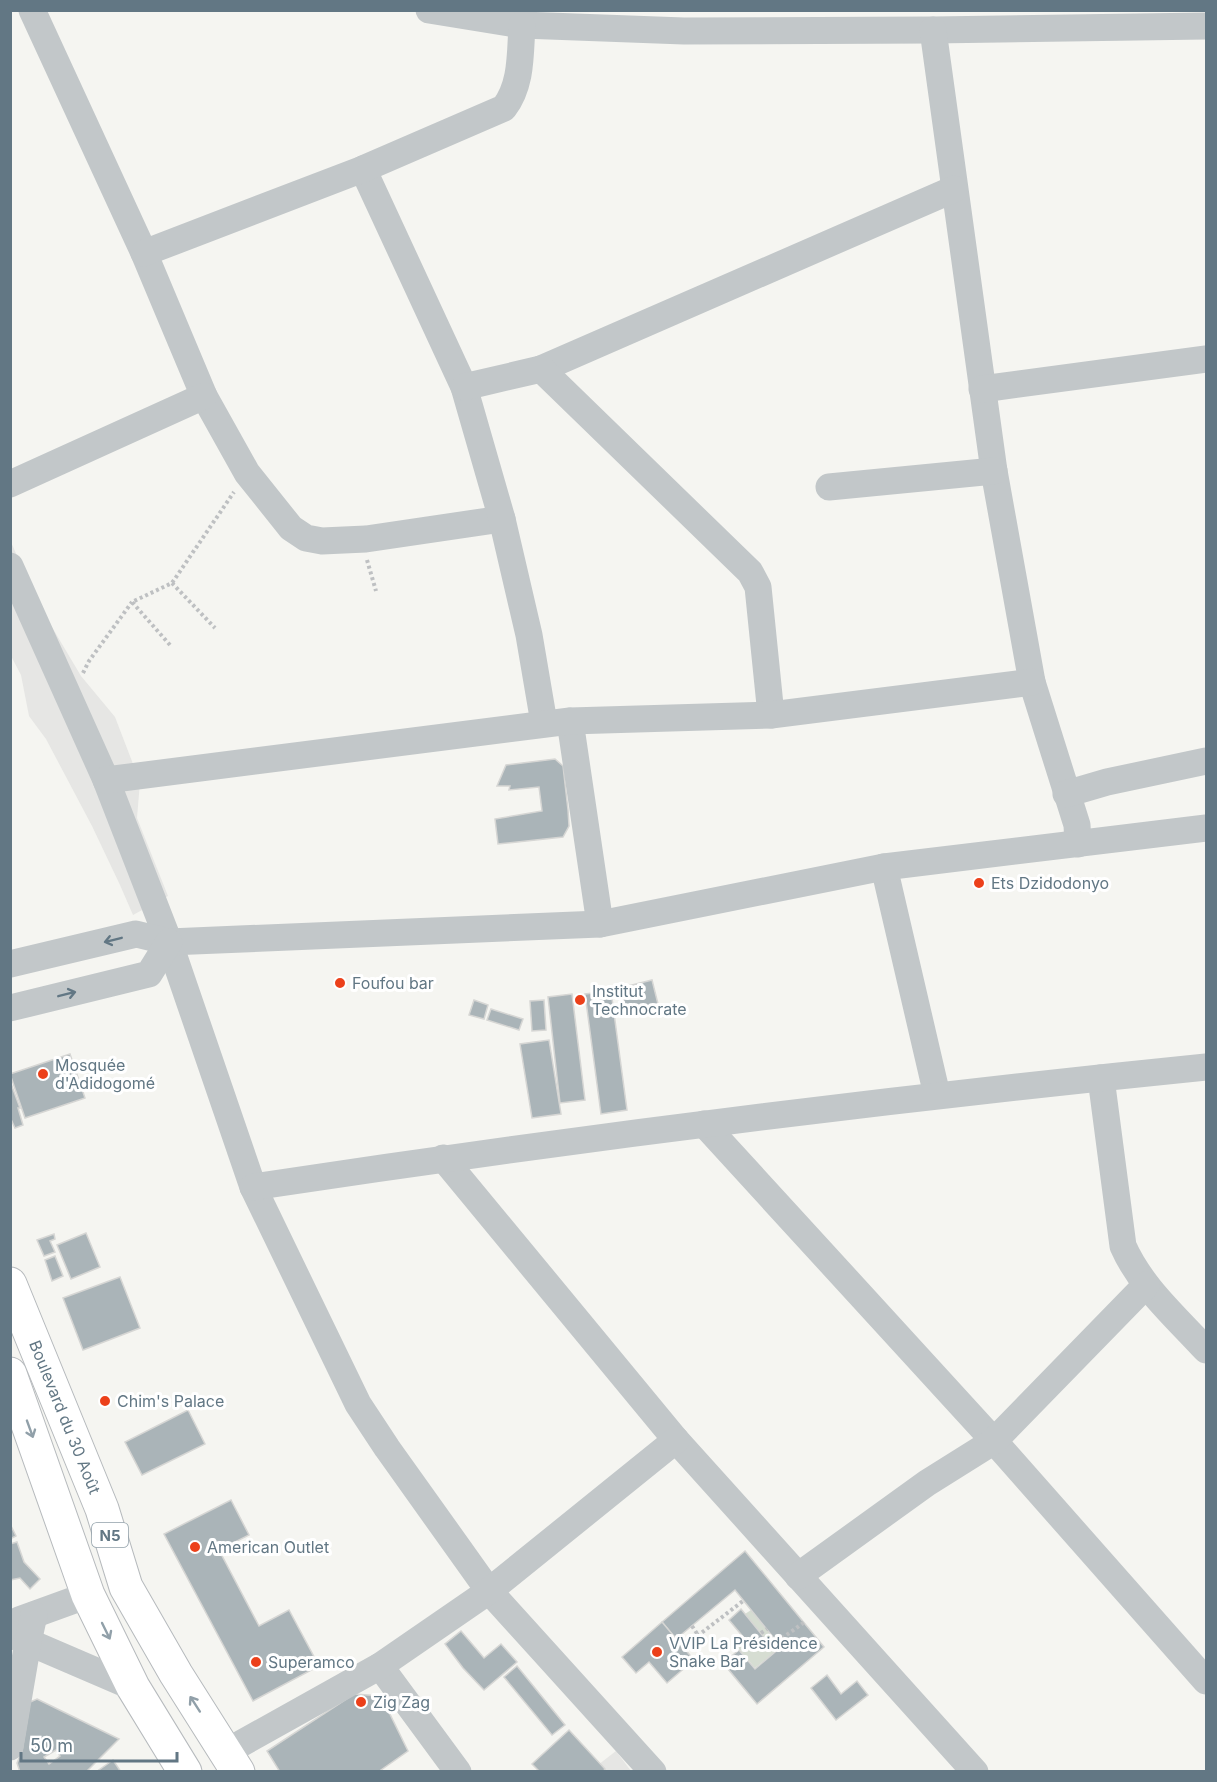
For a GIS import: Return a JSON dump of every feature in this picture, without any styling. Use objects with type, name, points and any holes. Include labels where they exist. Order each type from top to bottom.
[{"type":"highway","name":"Boulevard du 30 Août","points":[[10,1284],[102,1509],[126,1587],[176,1674],[232,1762]]},
{"type":"highway","name":"N5","points":[[10,1374],[88,1595],[133,1687],[185,1772]]},
{"type":"highway","points":[[88,1595],[126,1587]]},
{"type":"highway","points":[[133,1687],[176,1674]]},
{"type":"street","points":[[32,10],[144,253],[204,396],[247,473],[291,528],[306,538],[322,541],[366,539],[502,519]]},
{"type":"street","points":[[429,10],[522,25],[684,31],[1206,26]]},
{"type":"street","points":[[144,253],[363,169],[504,108],[513,96],[518,79],[522,25]]},
{"type":"street","points":[[933,30],[994,471],[1032,682],[1077,825],[1078,844]]},
{"type":"street","points":[[363,169],[464,387],[502,519],[530,635],[557,722],[600,924]]},
{"type":"street","points":[[464,387],[541,369],[954,189]]},
{"type":"street","points":[[982,389],[1206,359]]},
{"type":"street","points":[[541,369],[756,579],[771,715]]},
{"type":"street","points":[[10,483],[204,396]]},
{"type":"street","points":[[829,487],[994,471]]},
{"type":"street","points":[[10,566],[106,780],[169,942],[253,1187],[358,1404],[489,1591],[653,1772]]},
{"type":"street","points":[[106,780],[557,722],[771,715],[1032,682]]},
{"type":"street","points":[[1066,794],[1107,782],[1206,761]]},
{"type":"street","points":[[10,964],[136,934],[169,942],[600,924],[884,867],[1206,828]]},
{"type":"street","points":[[884,867],[937,1095]]},
{"type":"street","points":[[10,1008],[149,974],[169,942]]},
{"type":"street","points":[[253,1187],[443,1158],[705,1124],[937,1095],[1206,1067]]},
{"type":"street","points":[[1101,1078],[1123,1246],[1131,1265],[1146,1285],[1206,1350]]},
{"type":"street","points":[[705,1124],[994,1441],[1206,1681]]},
{"type":"street","points":[[443,1158],[676,1440],[975,1772]]},
{"type":"street","points":[[798,1576],[927,1483],[994,1441],[1146,1285]]},
{"type":"street","points":[[232,1762],[380,1666],[489,1591],[676,1440]]},
{"type":"street","points":[[21,1629],[88,1595]]},
{"type":"street","points":[[21,1629],[133,1687]]},
{"type":"street","points":[[10,1747],[21,1629]]},
{"type":"street","points":[[380,1666],[458,1772]]},
{"type":"path","points":[[70,700],[89,661],[132,602],[172,583],[247,473]]},
{"type":"path","points":[[366,539],[367,564],[376,591]]},
{"type":"path","points":[[172,583],[215,628]]},
{"type":"path","points":[[132,602],[171,645]]},
{"type":"path","points":[[683,1647],[743,1601]]},
{"type":"path","points":[[777,1642],[806,1621]]},
{"type":"path","points":[[692,1626],[698,1635]]},
{"type":"path","points":[[761,1633],[766,1629]]},
{"type":"shaded area","points":[[10,540],[40,607],[81,676],[115,717],[140,782],[137,818],[168,896],[133,915],[92,826],[46,739],[29,716],[21,675],[11,656]]},
{"type":"shaded area","points":[[751,1610],[781,1647],[755,1668],[735,1644],[744,1638],[755,1651],[768,1641],[745,1614]]},
{"type":"shaded area","points":[[616,1751],[631,1771],[589,1772]]},
{"type":"building","points":[[555,759],[563,766],[568,810],[569,826],[563,837],[498,844],[495,819],[542,811],[539,787],[509,790],[510,786],[497,786],[506,765]]},
{"type":"building","points":[[652,980],[658,1004],[626,1012],[620,988]]},
{"type":"building","points":[[611,991],[627,1110],[601,1114],[585,994]]},
{"type":"building","points":[[572,994],[585,1100],[560,1103],[548,997]]},
{"type":"building","points":[[474,1000],[488,1005],[484,1019],[469,1015]]},
{"type":"building","points":[[544,1000],[546,1030],[532,1031],[530,1001]]},
{"type":"building","points":[[491,1009],[523,1019],[519,1030],[487,1020]]},
{"type":"building","points":[[549,1040],[561,1114],[532,1118],[520,1044]]},
{"type":"building","points":[[70,1054],[85,1098],[25,1118],[10,1074]]},
{"type":"building","points":[[10,1081],[20,1108],[18,1108],[23,1125],[15,1128],[10,1117]]},
{"type":"building","points":[[86,1233],[100,1267],[71,1279],[57,1245]]},
{"type":"building","points":[[54,1234],[55,1239],[50,1241],[55,1252],[44,1256],[37,1240]]},
{"type":"building","points":[[55,1256],[63,1276],[52,1281],[45,1260]]},
{"type":"building","points":[[120,1277],[140,1328],[83,1350],[63,1298]]},
{"type":"building","points":[[188,1410],[205,1444],[142,1475],[125,1442]]},
{"type":"building","points":[[231,1500],[249,1535],[219,1550],[259,1626],[289,1610],[319,1666],[253,1701],[164,1534]]},
{"type":"building","points":[[10,1524],[16,1536],[10,1539]]},
{"type":"building","points":[[17,1542],[24,1562],[40,1579],[30,1589],[20,1578],[10,1580],[10,1544]]},
{"type":"building","points":[[745,1551],[824,1647],[757,1704],[723,1663],[739,1650],[755,1669],[781,1647],[735,1590],[676,1639],[662,1622]]},
{"type":"building","points":[[741,1609],[767,1641],[755,1651],[729,1620]]},
{"type":"building","name":"VVIP La Présidence Snake Bar","points":[[662,1622],[694,1660],[667,1683],[649,1662],[636,1673],[622,1657]]},
{"type":"building","points":[[461,1631],[484,1658],[501,1644],[517,1662],[484,1690],[445,1644]]},
{"type":"building","points":[[517,1666],[565,1725],[552,1735],[504,1677]]},
{"type":"building","points":[[827,1675],[841,1694],[857,1681],[868,1695],[836,1720],[811,1688]]},
{"type":"building","points":[[354,1694],[381,1696],[408,1751],[378,1772],[280,1772],[267,1751]]},
{"type":"building","points":[[37,1699],[119,1739],[86,1772],[20,1772],[17,1763],[22,1751],[30,1702]],"holes":[[[56,1750],[60,1756],[49,1764],[44,1757]]]},
{"type":"building","points":[[569,1730],[605,1769],[603,1772],[540,1772],[532,1764]]},
{"type":"building","points":[[113,1760],[121,1772],[96,1772]]},
{"type":"place","name":"Ets Dzidodonyo","points":[[979,883]]},
{"type":"place","name":"Foufou bar","points":[[340,983]]},
{"type":"place","name":"Institut Technocrate","points":[[580,1000]]},
{"type":"place","name":"Mosquée d'Adidogomé","points":[[43,1074]]},
{"type":"place","name":"Chim's Palace","points":[[105,1401]]},
{"type":"place","name":"American Outlet","points":[[195,1547]]},
{"type":"place","name":"VVIP La Présidence Snake Bar","points":[[657,1652]]},
{"type":"place","name":"Superamco","points":[[256,1662]]},
{"type":"place","name":"Zig Zag","points":[[361,1702]]}]
